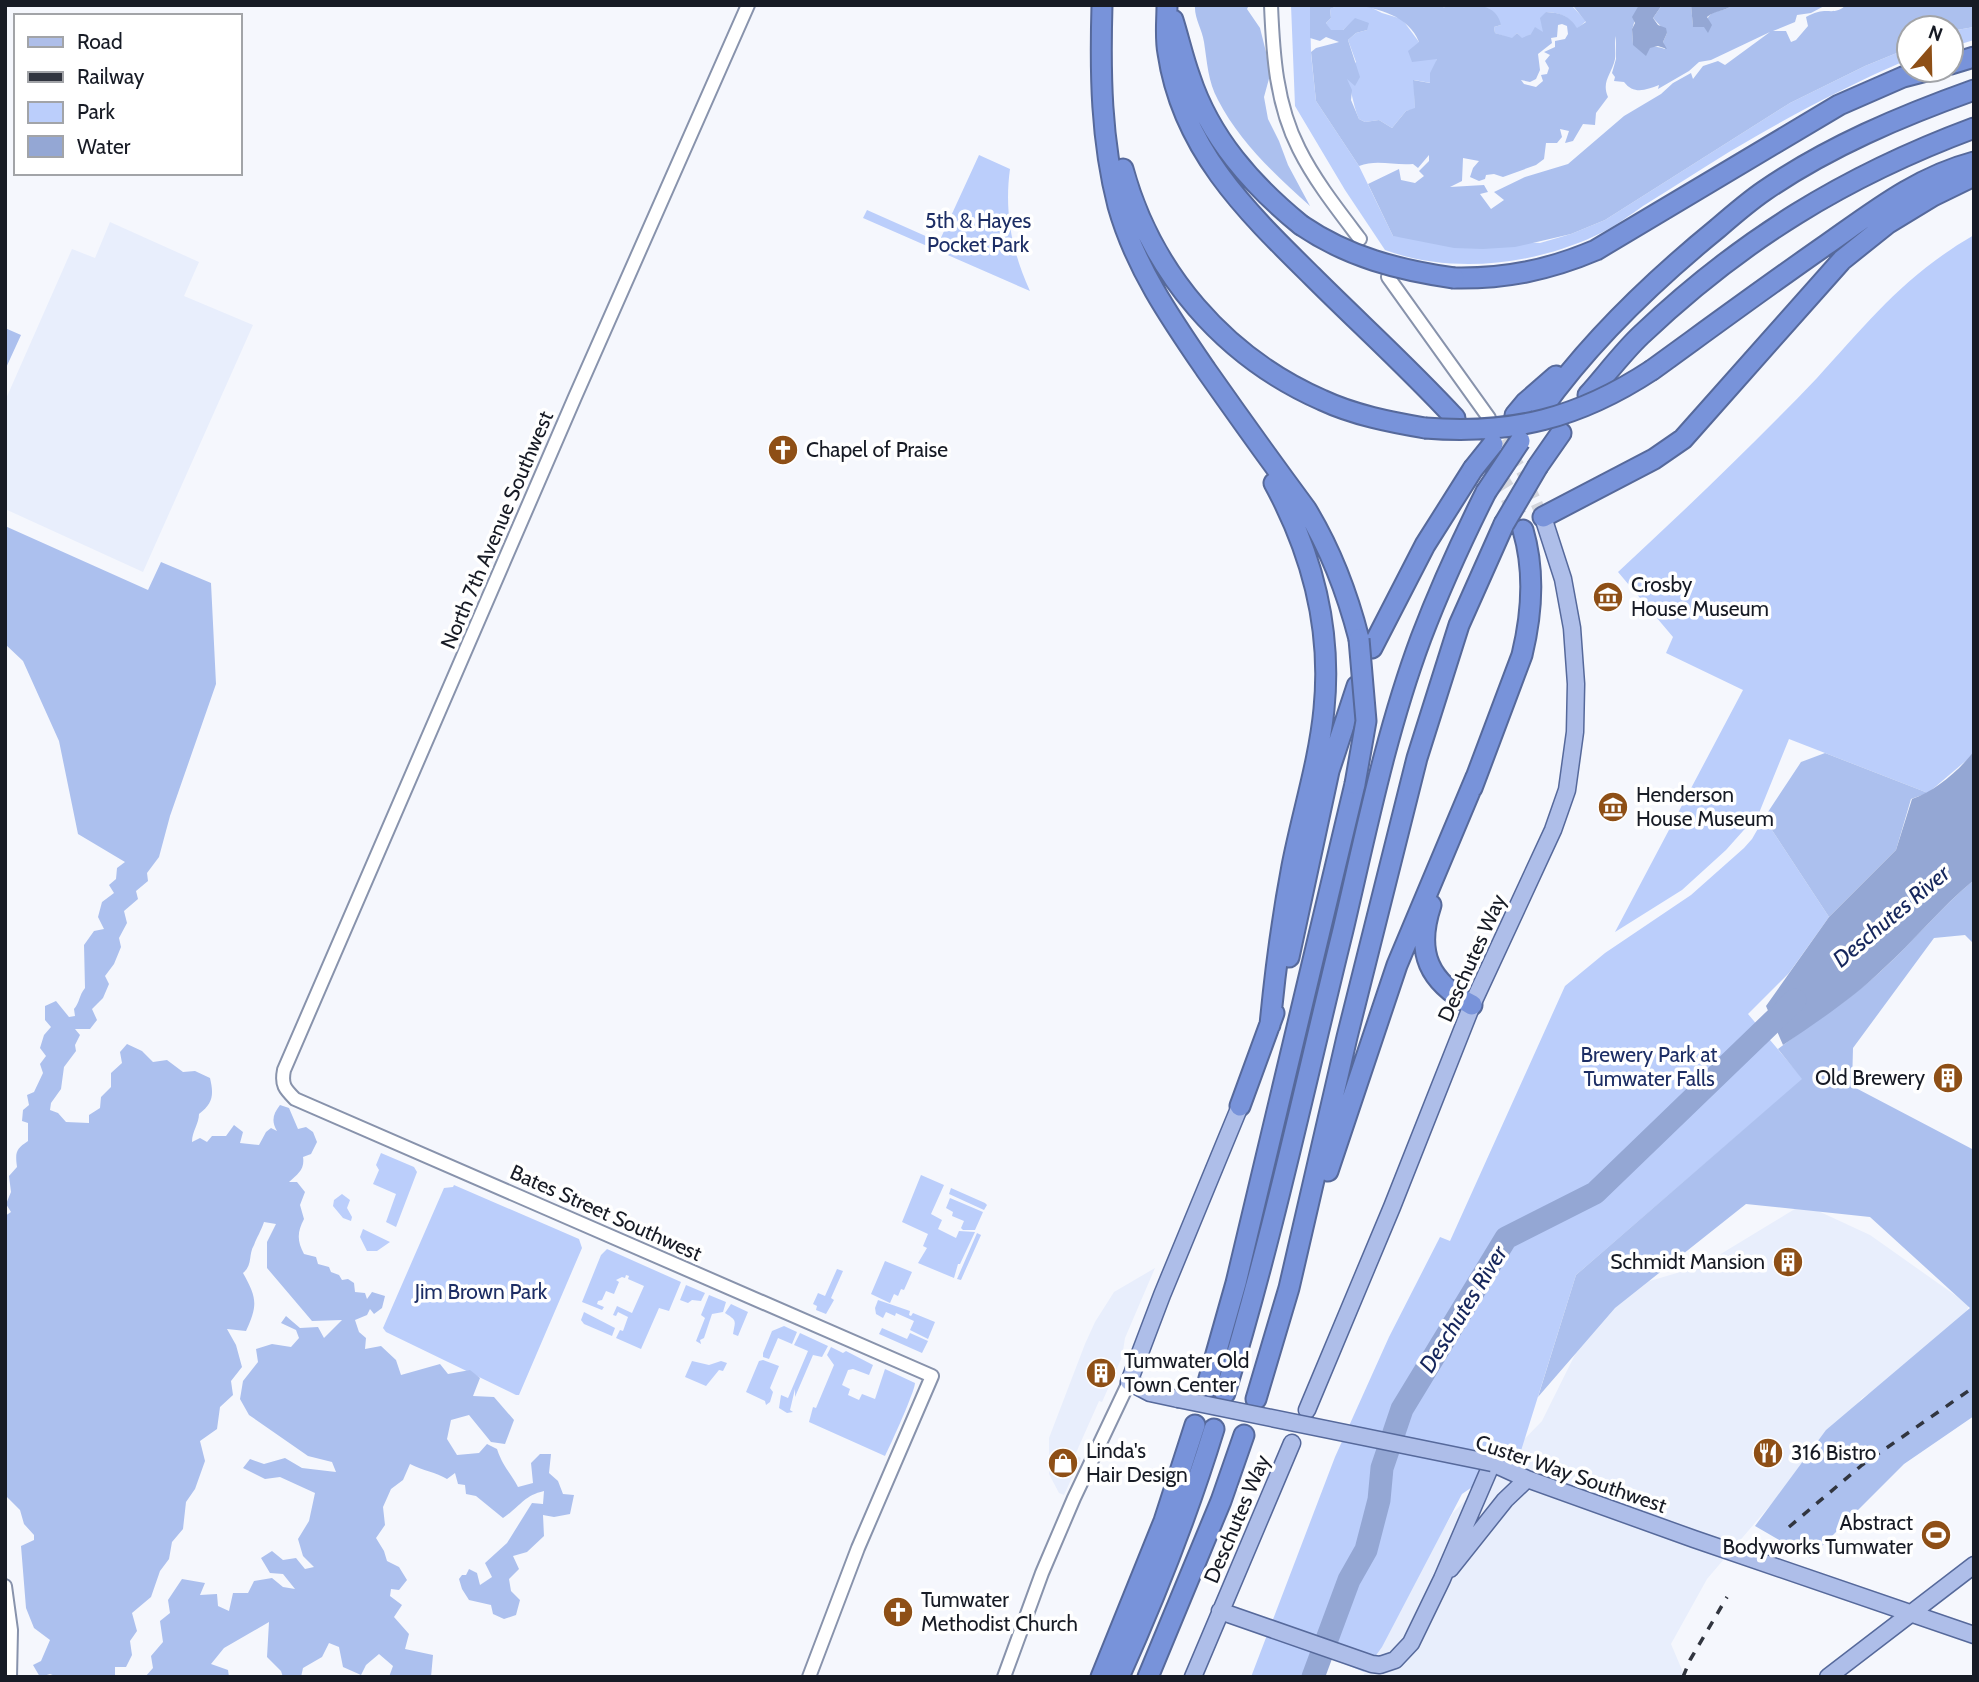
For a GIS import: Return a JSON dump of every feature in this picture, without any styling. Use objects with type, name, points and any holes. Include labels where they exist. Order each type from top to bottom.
[{"type":"highway","points":[[1103,5],[1100,76],[1103,121],[1119,209],[1134,250],[1153,289],[1322,536],[1365,644],[1366,721],[1356,784],[1236,1283],[1216,1391],[1257,1286],[1374,798],[1403,693],[1454,556],[1486,492],[1520,441]]},
{"type":"highway","points":[[1103,5],[1108,26],[1116,140],[1129,192],[1154,247],[1189,300],[1249,358],[1304,392],[1354,412],[1425,428],[1486,429],[1561,416],[1603,400],[1652,370],[1750,296],[1873,210],[1923,180],[1974,162]]},
{"type":"highway","points":[[1168,5],[1190,79],[1215,131],[1249,178],[1301,225],[1322,239],[1370,261],[1420,274],[1454,278],[1478,279],[1527,274],[1570,262],[1661,214],[1839,105],[1895,81]]},
{"type":"highway","points":[[1168,5],[1167,51],[1178,95],[1197,139],[1227,187],[1272,238],[1455,418]]},
{"type":"highway","points":[[1516,415],[1525,403],[1604,334],[1683,256],[1762,192],[1851,141],[1974,90]]},
{"type":"highway","points":[[1588,395],[1639,337],[1695,286],[1752,242],[1807,206],[1881,166],[1974,128]]},
{"type":"highway","points":[[1541,513],[1663,454],[1683,439],[1842,260],[1887,224],[1933,196],[1974,176]]},
{"type":"highway","points":[[1541,410],[1604,334]]},
{"type":"highway","points":[[1235,412],[1288,508],[1305,547],[1323,628],[1326,670],[1322,724],[1292,866],[1276,966],[1270,1025]]},
{"type":"highway","points":[[1289,1289],[1347,1037],[1417,758],[1459,625],[1513,527],[1538,466],[1561,433]]},
{"type":"highway","points":[[1365,644],[1473,469],[1483,446]]},
{"type":"highway","points":[[1472,1005],[1450,992],[1431,971],[1425,949],[1425,936],[1429,913],[1526,638],[1531,595],[1529,561],[1513,527]]},
{"type":"highway","points":[[1241,1106],[1270,1025],[1304,894],[1329,771],[1357,686]]},
{"type":"highway","points":[[1256,1399],[1289,1289],[1397,965],[1476,777]]},
{"type":"highway","points":[[1101,1677],[1205,1427],[1191,1506],[1119,1677]]},
{"type":"highway","points":[[1148,1677],[1221,1502],[1244,1434]]},
{"type":"main road","name":"Deschutes Way","points":[[1307,1410],[1392,1207],[1472,1005],[1553,830],[1567,790],[1573,760],[1576,684],[1572,628],[1563,579],[1541,513]]},
{"type":"main road","points":[[1129,1382],[1162,1295],[1241,1106]]},
{"type":"main road","name":"Custer Way Southwest","points":[[1129,1382],[1150,1393],[1492,1463],[1527,1479],[1974,1635]]},
{"type":"main road","name":"Deschutes Way","points":[[1193,1677],[1292,1443]]},
{"type":"main road","points":[[1220,1611],[1365,1662],[1380,1665],[1402,1655],[1411,1643],[1442,1579],[1492,1463]]},
{"type":"main road","points":[[1442,1579],[1505,1500],[1527,1479]]},
{"type":"main road","points":[[1828,1677],[1974,1565]]},
{"type":"street","name":"North 7th Avenue Southwest","points":[[284,1070],[748,5]]},
{"type":"street","points":[[1271,5],[1275,66],[1289,126],[1299,149],[1323,189],[1360,239]]},
{"type":"street","points":[[1388,277],[1489,418]]},
{"type":"street","name":"Bates Street Southwest","points":[[284,1070],[282,1083],[295,1099],[932,1376],[858,1548],[809,1677]]},
{"type":"street","points":[[1003,1677],[1074,1498],[1129,1382]]},
{"type":"street","points":[[5,1586],[11,1630],[10,1677]]},
{"type":"shaded area","points":[[1195,5],[1249,5],[1247,9],[1260,28],[1270,75],[1264,97],[1268,119],[1310,206],[1259,157],[1236,130],[1218,100],[1208,71]]},
{"type":"shaded area","points":[[1310,5],[1340,5],[1330,9],[1331,18],[1326,23],[1331,30],[1343,30],[1355,18],[1369,23],[1367,30],[1356,33],[1348,40],[1360,77],[1355,86],[1347,79],[1352,90],[1351,100],[1359,119],[1365,122],[1379,120],[1392,128],[1406,111],[1415,108],[1413,80],[1430,83],[1430,73],[1437,59],[1412,62],[1408,51],[1419,42],[1408,26],[1382,11],[1354,5],[1443,5],[1444,8],[1445,5],[1479,6],[1493,11],[1498,17],[1501,25],[1494,27],[1495,33],[1512,38],[1517,33],[1522,38],[1531,34],[1535,27],[1543,32],[1540,18],[1546,12],[1564,16],[1577,28],[1586,22],[1574,7],[1563,5],[1639,5],[1632,30],[1633,44],[1665,49],[1663,42],[1667,33],[1653,18],[1662,5],[1691,5],[1693,26],[1705,27],[1712,13],[1733,5],[1826,5],[1811,13],[1797,15],[1795,22],[1773,31],[1786,31],[1791,42],[1808,26],[1806,17],[1818,12],[1836,11],[1846,5],[1974,5],[1974,27],[1965,29],[1965,14],[1895,14],[1895,54],[1790,103],[1605,220],[1571,234],[1515,247],[1483,249],[1454,248],[1393,236],[1368,184],[1399,169],[1401,180],[1415,183],[1424,176],[1419,171],[1429,161],[1429,155],[1418,168],[1413,164],[1379,163],[1359,166],[1316,101],[1311,52],[1339,42],[1326,37],[1320,41],[1310,38]],"holes":[[[1558,25],[1567,26],[1568,34],[1565,39],[1555,41],[1555,47],[1544,52],[1550,55],[1545,61],[1549,68],[1547,74],[1541,75],[1543,81],[1536,87],[1524,84],[1521,80],[1530,82],[1536,79],[1540,70],[1538,54],[1552,43],[1551,38],[1557,37]],[[1770,32],[1725,65],[1718,61],[1703,66],[1693,79],[1691,73],[1673,83],[1661,94],[1624,116],[1568,164],[1525,177],[1494,192],[1504,200],[1491,209],[1480,194],[1488,192],[1484,185],[1450,187],[1462,181],[1463,158],[1479,161],[1470,177],[1479,181],[1485,179],[1486,175],[1503,177],[1536,165],[1544,159],[1546,143],[1557,143],[1562,137],[1560,129],[1569,131],[1565,143],[1573,141],[1583,124],[1595,125],[1596,113],[1608,97],[1606,86],[1614,64],[1616,36],[1616,59],[1612,73],[1614,81],[1624,82],[1632,89],[1640,90],[1659,85],[1658,89],[1699,62],[1711,60]]]},
{"type":"shaded area","points":[[110,222],[199,262],[184,296],[253,325],[143,572],[5,509],[5,401],[72,249],[95,258]]},
{"type":"shaded area","points":[[5,328],[21,335],[5,370]]},
{"type":"shaded area","points":[[5,526],[148,590],[161,562],[211,583],[216,684],[170,816],[159,857],[147,873],[148,881],[136,891],[138,899],[124,911],[127,923],[119,938],[121,947],[105,976],[109,984],[103,998],[92,1009],[97,1020],[90,1029],[75,1029],[80,1035],[75,1045],[76,1051],[64,1067],[61,1089],[51,1103],[50,1110],[58,1113],[66,1122],[89,1123],[89,1115],[100,1108],[101,1097],[111,1087],[111,1073],[122,1063],[120,1052],[127,1044],[142,1051],[153,1062],[167,1060],[183,1072],[195,1071],[210,1078],[211,1098],[199,1114],[192,1142],[200,1138],[207,1142],[212,1136],[226,1136],[234,1125],[243,1132],[240,1143],[259,1145],[271,1128],[277,1131],[274,1118],[280,1105],[289,1108],[298,1129],[306,1127],[313,1132],[317,1142],[311,1154],[303,1157],[302,1168],[289,1182],[297,1182],[305,1192],[300,1205],[304,1219],[299,1236],[304,1254],[316,1257],[318,1264],[329,1267],[331,1272],[339,1275],[342,1280],[348,1279],[354,1283],[355,1292],[365,1293],[367,1299],[372,1292],[385,1296],[382,1308],[374,1314],[370,1309],[367,1315],[355,1320],[359,1332],[366,1338],[365,1349],[381,1346],[396,1360],[401,1375],[440,1364],[448,1374],[470,1370],[480,1378],[473,1396],[494,1397],[514,1420],[505,1444],[491,1442],[469,1415],[451,1420],[447,1439],[457,1455],[479,1453],[487,1444],[497,1449],[518,1487],[533,1483],[531,1463],[540,1454],[551,1454],[549,1473],[558,1481],[563,1494],[574,1495],[570,1514],[554,1517],[543,1515],[544,1536],[527,1552],[513,1556],[519,1569],[509,1579],[511,1591],[520,1600],[516,1615],[504,1619],[493,1614],[491,1605],[469,1600],[459,1579],[466,1575],[469,1569],[477,1573],[480,1585],[492,1577],[485,1563],[507,1543],[532,1503],[543,1504],[544,1491],[527,1499],[503,1518],[476,1496],[466,1494],[465,1485],[458,1484],[455,1473],[447,1479],[410,1464],[403,1480],[391,1489],[383,1507],[385,1525],[376,1538],[387,1561],[399,1567],[407,1580],[399,1590],[391,1589],[390,1596],[402,1605],[394,1617],[409,1634],[405,1649],[433,1655],[431,1677],[389,1677],[393,1666],[379,1654],[366,1665],[361,1675],[343,1667],[339,1647],[329,1643],[322,1657],[303,1668],[301,1677],[283,1677],[281,1671],[267,1657],[269,1622],[224,1648],[211,1664],[228,1670],[229,1677],[145,1677],[153,1668],[151,1656],[163,1642],[160,1621],[170,1613],[168,1600],[182,1579],[205,1583],[200,1595],[217,1594],[218,1606],[229,1611],[233,1593],[248,1593],[254,1581],[272,1578],[283,1587],[295,1589],[283,1574],[270,1573],[261,1558],[272,1551],[283,1560],[296,1558],[305,1569],[314,1567],[303,1556],[298,1539],[309,1521],[315,1493],[280,1477],[265,1479],[243,1468],[250,1459],[264,1464],[285,1458],[302,1468],[336,1472],[332,1462],[308,1456],[249,1415],[240,1399],[243,1381],[258,1362],[256,1349],[272,1344],[291,1347],[299,1338],[296,1330],[281,1323],[286,1316],[300,1328],[318,1327],[324,1338],[342,1320],[312,1321],[267,1268],[267,1242],[276,1224],[264,1222],[252,1249],[248,1267],[243,1273],[253,1295],[253,1314],[246,1331],[227,1329],[236,1345],[242,1367],[231,1381],[233,1395],[220,1407],[217,1429],[200,1441],[205,1461],[195,1489],[186,1502],[183,1529],[172,1542],[169,1559],[160,1571],[151,1597],[132,1613],[137,1631],[130,1641],[132,1655],[126,1667],[115,1667],[115,1677],[58,1677],[50,1674],[40,1677],[33,1665],[41,1661],[50,1640],[34,1628],[26,1608],[21,1546],[34,1540],[34,1535],[24,1524],[20,1510],[5,1495],[5,1216],[11,1212],[6,1204],[11,1192],[9,1176],[17,1167],[17,1151],[28,1141],[28,1123],[22,1121],[23,1110],[29,1105],[27,1095],[34,1092],[43,1073],[40,1064],[46,1056],[40,1048],[44,1035],[51,1027],[45,1020],[45,1006],[56,1001],[69,1017],[75,1016],[74,1009],[85,988],[84,945],[94,931],[104,929],[98,917],[102,902],[114,893],[109,885],[116,879],[117,868],[125,862],[78,834],[59,741],[23,661],[5,644]]},
{"type":"shaded area","points":[[1825,753],[1928,793],[1911,799],[1896,850],[1829,917],[1764,818],[1801,762]]},
{"type":"shaded area","points":[[1974,880],[1974,944],[1965,935],[1934,938],[1853,1048],[1852,1086],[1974,1150],[1974,1416],[1904,1464],[1810,1558],[1755,1526],[1826,1430],[1970,1308],[1870,1217],[1746,1204],[1615,1308],[1538,1397],[1576,1275],[1802,1079],[1778,1049],[1869,982]]},
{"type":"shaded area","points":[[1803,1204],[1870,1235],[1969,1305],[1954,1341],[1862,1398],[1707,1579],[1671,1644],[1685,1677],[1363,1677],[1374,1646],[1453,1513],[1542,1421],[1605,1294],[1701,1266]]},
{"type":"shaded area","points":[[1155,1268],[1125,1338],[1122,1357],[1075,1455],[1081,1458],[1064,1495],[1059,1493],[1049,1474],[1049,1438],[1085,1344],[1114,1292]]},
{"type":"green space","points":[[1291,5],[1310,5],[1316,101],[1359,166],[1393,236],[1540,243],[1605,220],[1790,103],[1895,54],[1895,65],[1774,126],[1603,232],[1551,252],[1495,263],[1439,262],[1411,258],[1385,250],[1345,190],[1295,106]]},
{"type":"green space","points":[[1340,5],[1368,6],[1402,19],[1419,42],[1437,59],[1431,83],[1414,80],[1415,109],[1406,111],[1392,128],[1379,120],[1365,122],[1359,119],[1345,77],[1356,62],[1348,40],[1356,33],[1367,30],[1355,19],[1343,30],[1330,30],[1326,23],[1331,18],[1330,9]]},
{"type":"green space","points":[[1479,5],[1563,5],[1573,7],[1586,21],[1577,29],[1564,16],[1546,12],[1543,33],[1531,34],[1522,39],[1517,33],[1512,39],[1495,33],[1494,27],[1501,25]]},
{"type":"green space","points":[[1974,27],[1974,40],[1965,43],[1965,29]]},
{"type":"green space","name":"5th & Hayes Pocket Park","points":[[979,155],[1010,169],[1008,201],[1011,232],[1018,262],[1030,291],[863,218],[867,210],[939,242]]},
{"type":"green space","points":[[1974,235],[1974,751],[1928,793],[1789,739],[1759,813],[1726,850],[1682,890],[1615,932],[1743,690],[1666,653],[1673,637],[1618,572],[1768,428],[1889,300],[1928,266]]},
{"type":"green space","name":"Brewery Park at Tumwater Falls","points":[[1764,818],[1829,917],[1789,973],[1748,1014],[1803,1079],[1576,1275],[1520,1454],[1462,1494],[1382,1647],[1364,1672],[1323,1655],[1313,1677],[1251,1677],[1335,1457],[1389,1337],[1440,1237],[1450,1241],[1565,986],[1605,953],[1691,895],[1744,848]]},
{"type":"green space","points":[[381,1153],[414,1167],[417,1172],[396,1227],[386,1222],[396,1194],[373,1184],[379,1170],[376,1165]]},
{"type":"green space","points":[[921,1175],[944,1185],[931,1214],[942,1220],[938,1229],[956,1238],[959,1231],[975,1232],[958,1264],[954,1278],[918,1263],[927,1248],[923,1246],[928,1234],[902,1222]]},
{"type":"green space","name":"Jim Brown Park","points":[[454,1185],[579,1239],[582,1248],[519,1395],[386,1332],[383,1328],[444,1188]]},
{"type":"green space","points":[[951,1188],[987,1205],[984,1210],[949,1194]]},
{"type":"green space","points":[[342,1194],[350,1200],[347,1208],[352,1217],[351,1221],[343,1218],[333,1206],[334,1200]]},
{"type":"green space","points":[[950,1198],[983,1212],[975,1230],[961,1228],[964,1221],[952,1216],[953,1212],[946,1208]]},
{"type":"green space","points":[[363,1229],[390,1242],[377,1251],[367,1251],[360,1237]]},
{"type":"green space","points":[[977,1233],[981,1235],[961,1280],[957,1279]]},
{"type":"green space","points":[[607,1249],[681,1282],[669,1311],[659,1308],[641,1349],[616,1338],[620,1330],[623,1331],[628,1317],[618,1312],[616,1316],[613,1315],[617,1306],[632,1313],[644,1286],[628,1279],[629,1276],[626,1275],[625,1278],[616,1280],[619,1282],[614,1294],[606,1291],[602,1300],[598,1301],[597,1304],[604,1307],[602,1310],[582,1302],[601,1255]]},
{"type":"green space","points":[[885,1261],[912,1272],[904,1290],[901,1289],[898,1296],[894,1294],[890,1303],[871,1294]]},
{"type":"green space","points":[[837,1269],[843,1271],[831,1298],[834,1300],[826,1314],[816,1310],[817,1306],[813,1304],[818,1293],[825,1296]]},
{"type":"green space","points":[[686,1285],[705,1293],[701,1301],[692,1300],[688,1303],[680,1300]]},
{"type":"green space","points":[[709,1295],[726,1302],[723,1312],[712,1314],[704,1338],[700,1340],[701,1344],[696,1341],[705,1318],[701,1315]]},
{"type":"green space","points":[[878,1300],[910,1311],[911,1316],[913,1313],[935,1322],[928,1339],[910,1330],[914,1321],[896,1313],[895,1316],[886,1312],[883,1318],[876,1314]]},
{"type":"green space","points":[[731,1304],[748,1312],[738,1336],[733,1334],[734,1320],[725,1313]]},
{"type":"green space","points":[[584,1312],[615,1328],[612,1336],[584,1324],[581,1320]]},
{"type":"green space","points":[[784,1326],[797,1332],[792,1344],[778,1338],[769,1359],[763,1357],[772,1331]]},
{"type":"green space","points":[[882,1328],[907,1339],[910,1333],[928,1341],[922,1353],[879,1334]]},
{"type":"green space","points":[[800,1333],[828,1346],[822,1357],[813,1355],[795,1397],[795,1389],[790,1410],[793,1412],[787,1413],[779,1408],[781,1395],[788,1398],[808,1351],[794,1345]]},
{"type":"green space","points":[[831,1347],[843,1353],[846,1351],[873,1365],[869,1375],[853,1369],[848,1370],[842,1385],[850,1389],[848,1395],[859,1400],[862,1394],[875,1399],[885,1369],[915,1383],[885,1456],[809,1422],[813,1407],[816,1408],[834,1365],[827,1355]]},
{"type":"green space","points":[[692,1361],[709,1365],[721,1361],[727,1363],[723,1371],[719,1370],[706,1386],[685,1377]]},
{"type":"green space","points":[[759,1361],[779,1366],[770,1388],[773,1392],[770,1402],[766,1405],[765,1401],[746,1392]]},
{"type":"water","points":[[1639,5],[1662,5],[1653,18],[1658,25],[1666,28],[1663,42],[1667,49],[1658,46],[1650,48],[1646,56],[1633,45],[1632,29],[1635,23],[1632,17]]},
{"type":"water","points":[[1691,5],[1733,5],[1707,17],[1712,25],[1708,33],[1704,27],[1693,27]]},
{"type":"water","points":[[1974,751],[1974,880],[1871,981],[1783,1045],[1766,1006],[1829,917],[1896,850],[1912,799],[1946,780]]},
{"type":"waterway","name":"Deschutes River","points":[[1313,1677],[1349,1580],[1366,1550],[1379,1500],[1382,1468],[1402,1409],[1506,1238],[1595,1193],[1795,1000]]},
{"type":"tunnel","points":[[1493,425],[1522,471],[1539,509]]},
{"type":"tunnel","points":[[1480,448],[1509,495],[1523,530]]},
{"type":"railway","points":[[1789,1527],[1862,1465],[1974,1387]]},
{"type":"railway","points":[[1683,1677],[1727,1597]]},
{"type":"place","name":"Chapel of Praise","points":[[783,450]]},
{"type":"place","name":"Crosby House Museum","points":[[1608,597]]},
{"type":"place","name":"Henderson House Museum","points":[[1613,807]]},
{"type":"place","name":"Old Brewery","points":[[1948,1078]]},
{"type":"place","name":"Schmidt Mansion","points":[[1788,1262]]},
{"type":"place","name":"Tumwater Old Town Center","points":[[1101,1373]]},
{"type":"place","name":"316 Bistro","points":[[1768,1453]]},
{"type":"place","name":"Linda's Hair Design","points":[[1063,1463]]},
{"type":"place","name":"Abstract Bodyworks Tumwater","points":[[1936,1535]]},
{"type":"place","name":"Tumwater Methodist Church","points":[[898,1612]]}]
